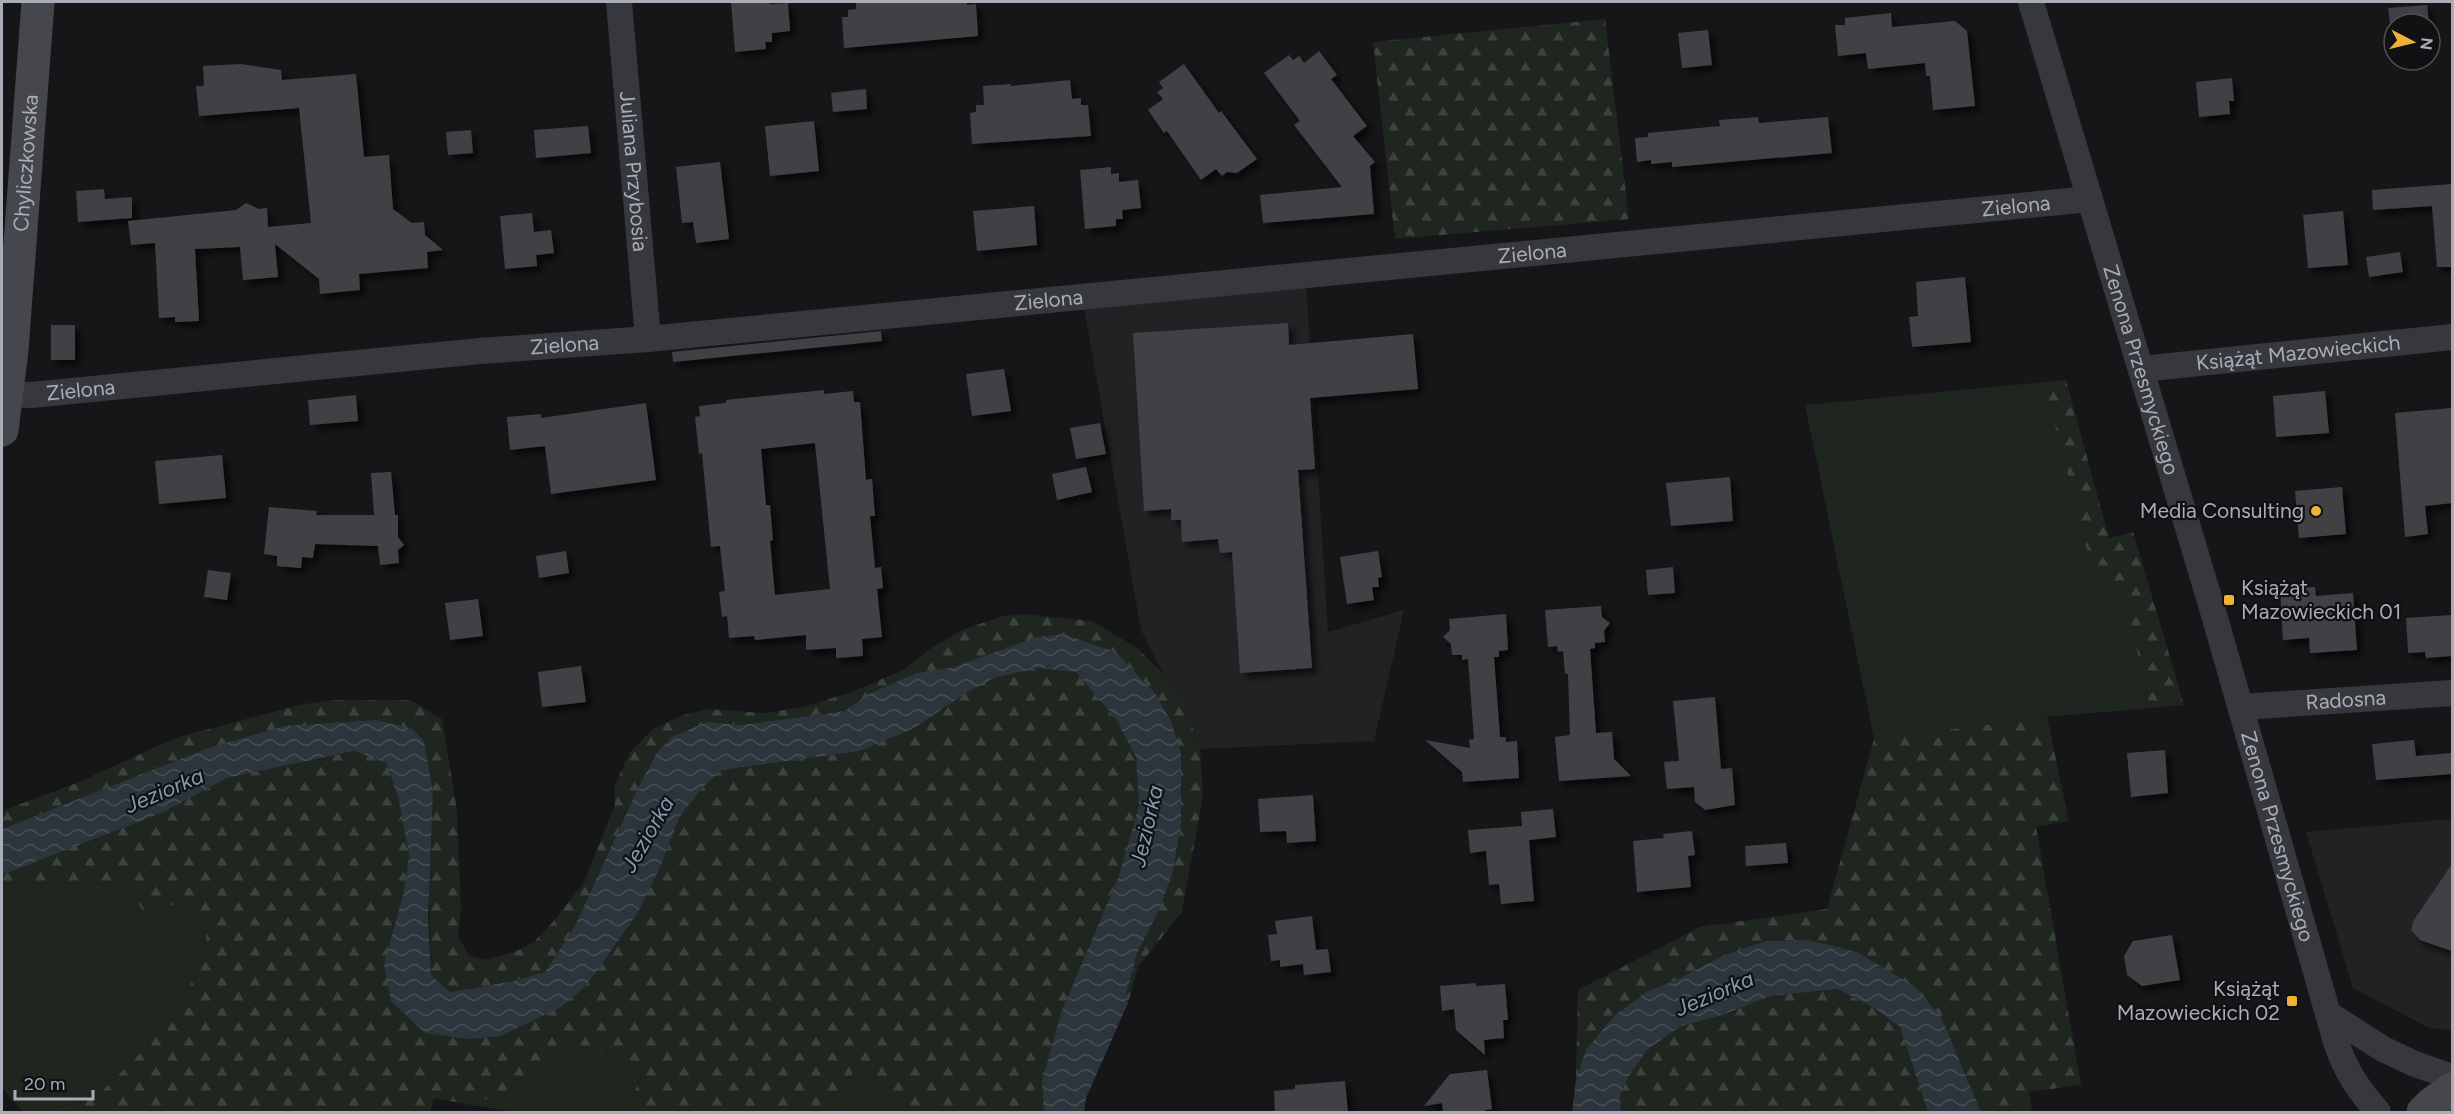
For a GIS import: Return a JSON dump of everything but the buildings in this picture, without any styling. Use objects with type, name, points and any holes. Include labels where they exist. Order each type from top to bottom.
[{"type":"street","name":"Chyliczkowska","points":[[2,430],[14,317],[38,2]]},
{"type":"street","name":"Juliana Przybosia","points":[[618,2],[646,339]]},
{"type":"street","name":"Zenona Przesmyckiego","points":[[2031,2],[2241,707],[2279,847],[2344,1066],[2355,1086],[2378,1113]]},
{"type":"street","name":"Zielona","points":[[6,394],[31,395],[446,355],[646,339],[2090,199]]},
{"type":"street","name":"Książąt Mazowieckich","points":[[2141,369],[2452,337]]},
{"type":"street","name":"Radosna","points":[[2241,707],[2452,693]]},
{"type":"street","points":[[2330,1015],[2384,1049],[2415,1064],[2452,1077]]},
{"type":"street","points":[[2423,1113],[2432,1103],[2452,1089]]},
{"type":"shaded area","points":[[1306,281],[1328,632],[1404,610],[1374,741],[1200,749],[1184,702],[1164,675],[1141,630],[1083,302]]},
{"type":"shaded area","points":[[2452,819],[2452,1030],[2429,1028],[2353,988],[2306,832]]},
{"type":"green space","points":[[1605,19],[1629,219],[1395,239],[1373,42]]},
{"type":"green space","points":[[2066,380],[2109,538],[2133,532],[2184,705],[2150,708],[2123,589],[2092,569],[2044,382]]},
{"type":"green space","points":[[2044,382],[2092,568],[2123,589],[2150,708],[2047,717],[1874,739],[1805,405]]},
{"type":"green space","points":[[1022,614],[1092,621],[1137,648],[1164,675],[1184,702],[1200,749],[1203,796],[1182,912],[1138,967],[1128,1003],[1125,999],[1137,953],[1159,910],[1172,875],[1181,826],[1181,752],[1154,692],[1116,652],[1063,634],[1037,637],[954,667],[916,673],[869,694],[845,711],[741,725],[707,722],[656,754],[574,928],[545,972],[513,981],[449,992],[431,975],[424,743],[208,748],[2,829],[2,811],[82,781],[175,738],[299,705],[330,700],[411,700],[442,719],[457,810],[461,910],[458,937],[469,955],[485,960],[519,950],[534,942],[583,884],[615,805],[614,787],[630,752],[653,729],[681,716],[707,709],[765,713],[803,707],[852,692],[903,670],[933,647],[964,629],[1004,616]]},
{"type":"green space","points":[[1038,668],[1076,672],[1115,718],[1136,757],[1139,806],[1118,878],[1061,1014],[1042,1081],[1044,1112],[916,1112],[853,1072],[832,1112],[626,1112],[644,1069],[574,1043],[521,1086],[471,1105],[434,1098],[430,1112],[47,1112],[99,1094],[155,1039],[204,963],[207,925],[188,902],[142,910],[128,884],[35,883],[2,895],[2,875],[166,811],[227,778],[354,751],[386,763],[398,797],[409,855],[391,1001],[586,986],[637,914],[659,870],[680,816],[703,787],[722,770],[860,751],[994,678]]},
{"type":"green space","points":[[2047,717],[2069,821],[2036,827],[2081,1085],[2029,1092],[2032,1112],[1981,1112],[1960,1066],[1808,940],[1765,941],[1722,956],[1676,980],[1648,991],[1576,1079],[1578,990],[1700,927],[1827,909],[1874,739]]},
{"type":"green space","points":[[35,883],[128,884],[188,902],[207,925],[204,963],[155,1039],[99,1094],[47,1112],[23,1112],[2,1088],[2,895]]},
{"type":"green space","points":[[1837,989],[1873,1007],[1900,1027],[1928,1112],[1621,1112],[1620,1097],[1628,1077],[1648,1049],[1681,1026],[1722,1015],[1771,996]]},
{"type":"green space","points":[[574,1043],[644,1069],[626,1112],[515,1112],[471,1105],[521,1086]]},
{"type":"green space","points":[[853,1072],[916,1112],[832,1112]]},
{"type":"water","name":"Jeziorka","points":[[1063,634],[1116,652],[1154,692],[1170,719],[1181,752],[1181,826],[1172,875],[1159,910],[1137,953],[1125,999],[1128,1003],[1086,1098],[1084,1112],[1044,1112],[1042,1081],[1061,1013],[1118,878],[1139,806],[1136,757],[1115,718],[1076,672],[1038,668],[994,678],[961,696],[914,728],[860,751],[722,770],[703,787],[680,816],[659,870],[637,914],[586,986],[561,1007],[501,1036],[469,1039],[425,1033],[391,1001],[384,964],[403,896],[409,855],[398,797],[386,763],[354,751],[227,778],[166,811],[2,875],[2,829],[208,748],[285,726],[377,720],[413,729],[424,743],[433,791],[428,918],[431,975],[450,992],[513,981],[545,972],[574,928],[638,788],[656,754],[672,737],[707,722],[741,725],[845,711],[869,694],[916,673],[954,667],[1037,637]]},
{"type":"water","name":"Jeziorka","points":[[1808,940],[1857,952],[1915,987],[1941,1017],[1981,1112],[1928,1112],[1900,1027],[1873,1007],[1837,989],[1771,996],[1722,1015],[1681,1026],[1648,1049],[1628,1077],[1620,1097],[1621,1112],[1572,1112],[1576,1079],[1586,1050],[1615,1015],[1648,991],[1676,980],[1722,956],[1765,941]]},
{"type":"place","name":"Media Consulting","points":[[2316,511]]},
{"type":"place","name":"Książąt Mazowieckich 01","points":[[2229,600]]},
{"type":"place","name":"Książąt Mazowieckich 02","points":[[2292,1001]]}]
